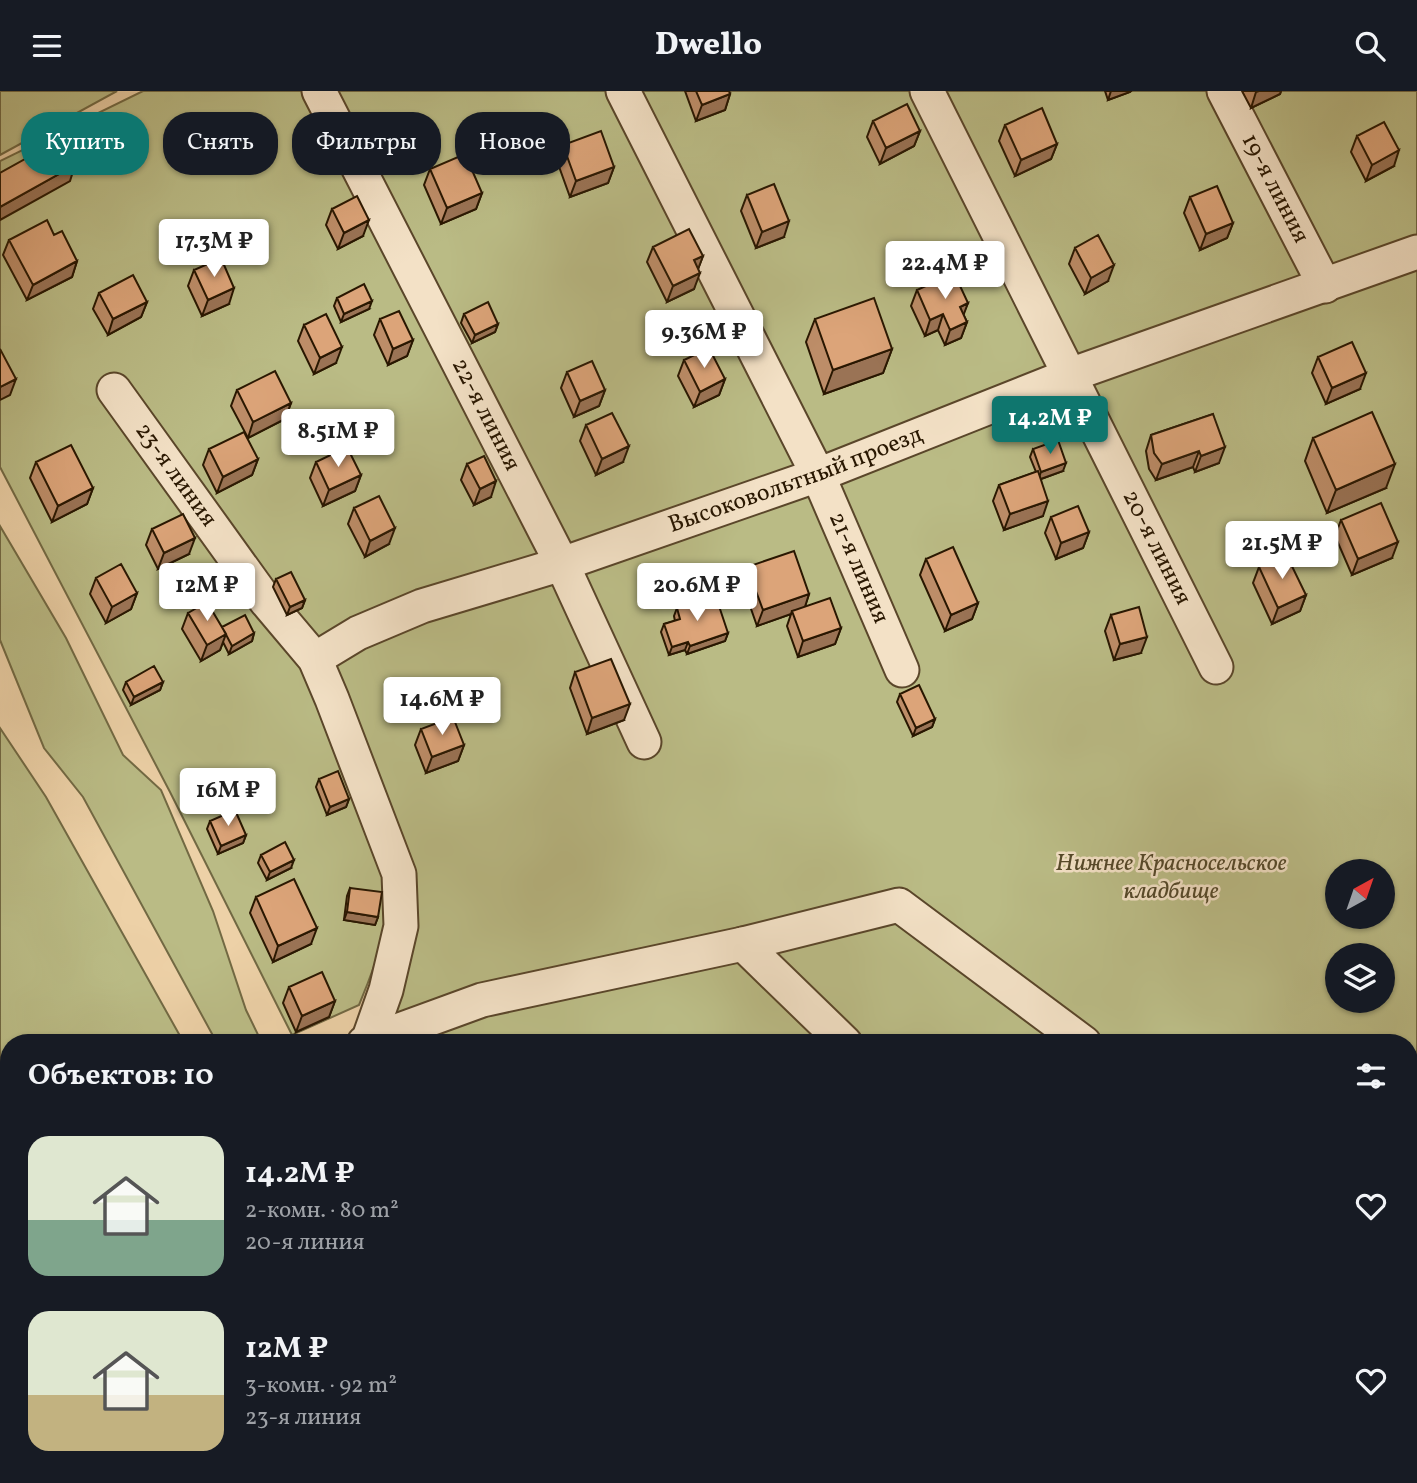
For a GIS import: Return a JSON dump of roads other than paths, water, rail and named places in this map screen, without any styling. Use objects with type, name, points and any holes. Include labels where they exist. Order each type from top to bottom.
[{"type":"street","name":"22-я линия","points":[[319,91],[562,564],[644,742]]},
{"type":"street","name":"21-я линия","points":[[623,91],[818,475],[902,670]]},
{"type":"street","name":"20-я линия","points":[[927,91],[1216,667]]},
{"type":"street","name":"19-я линия","points":[[1224,91],[1325,286]]},
{"type":"street","name":"Высоковольтный проезд","points":[[315,659],[358,633],[422,606],[562,564],[818,475],[1070,375],[1417,252]]},
{"type":"street","name":"23-я линия","points":[[114,390],[267,601],[315,659]]},
{"type":"street","points":[[315,659],[399,874],[401,926],[386,991],[369,1034]]},
{"type":"street","points":[[388,1034],[482,1000],[743,944],[899,905],[1072,1034]]},
{"type":"street","points":[[743,944],[836,1034]]},
{"type":"park label","name":"Нижнее Красносельское кладбище","points":[[1171,878]]}]
